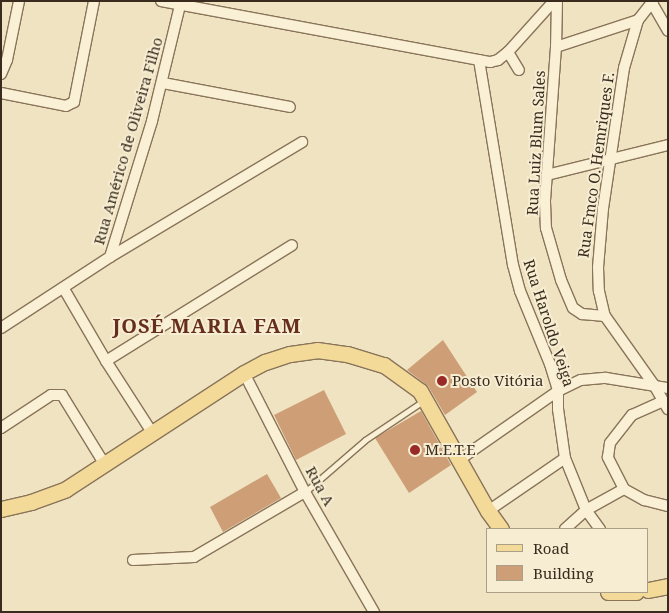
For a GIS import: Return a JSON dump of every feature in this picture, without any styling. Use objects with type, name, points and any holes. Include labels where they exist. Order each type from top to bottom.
[{"type":"main road","points":[[1,509],[31,502],[66,489],[244,373],[265,362],[290,354],[317,350],[347,354],[384,365],[420,391],[488,511],[500,528]]},
{"type":"main road","points":[[649,589],[668,586]]},
{"type":"street","points":[[1,74],[7,60],[19,1]]},
{"type":"street","points":[[1,93],[70,105],[74,102],[94,1]]},
{"type":"street","points":[[161,1],[490,62],[498,60],[508,52],[556,1]]},
{"type":"street","name":"Rua Luiz Blum Sales","points":[[556,1],[556,47],[546,228],[561,280],[573,308],[582,314],[604,316]]},
{"type":"street","points":[[652,2],[668,31]]},
{"type":"street","name":"Rua Fmco O. Hemriques F.","points":[[652,2],[638,20],[624,68],[610,158],[598,267],[599,291],[604,316],[654,385],[665,405]]},
{"type":"street","name":"Rua Américo de Oliveira Filho","points":[[110,257],[163,83],[180,5]]},
{"type":"street","points":[[556,47],[638,20]]},
{"type":"street","points":[[508,52],[519,70]]},
{"type":"street","name":"Rua Haroldo Veiga","points":[[479,60],[513,265],[520,291],[550,364],[558,391],[558,409],[565,458],[586,510],[599,528]]},
{"type":"street","points":[[163,83],[290,107]]},
{"type":"street","points":[[1,328],[64,289],[110,257],[302,142]]},
{"type":"street","points":[[548,175],[668,145]]},
{"type":"street","points":[[106,361],[292,245]]},
{"type":"street","points":[[64,289],[106,361],[153,434]]},
{"type":"street","name":"Rua A","points":[[244,373],[305,492],[374,612]]},
{"type":"street","points":[[459,460],[558,391],[594,378],[668,388]]},
{"type":"street","points":[[1,428],[51,395],[62,396],[105,465]]},
{"type":"street","points":[[665,405],[632,415],[610,443],[608,457],[624,489],[644,500],[668,506]]},
{"type":"street","points":[[488,511],[565,458]]},
{"type":"street","points":[[566,528],[586,510],[624,489]]},
{"type":"street","points":[[133,560],[194,557],[305,492]]},
{"type":"lane","points":[[305,492],[366,440],[425,400]]},
{"type":"building","name":"Posto Vitória","points":[[443,340],[477,392],[445,415],[428,386],[407,370]]},
{"type":"building","points":[[324,390],[346,434],[296,460],[274,415]]},
{"type":"building","name":"M.E.T.E","points":[[421,411],[451,465],[409,493],[375,438]]},
{"type":"building","points":[[267,474],[281,498],[223,532],[210,507]]},
{"type":"place","name":"Posto Vitória","points":[[442,381]]},
{"type":"place","name":"M.E.T.E","points":[[415,450]]},
{"type":"district","name":"JOSÉ MARIA FAM","points":[[207,325]]}]
